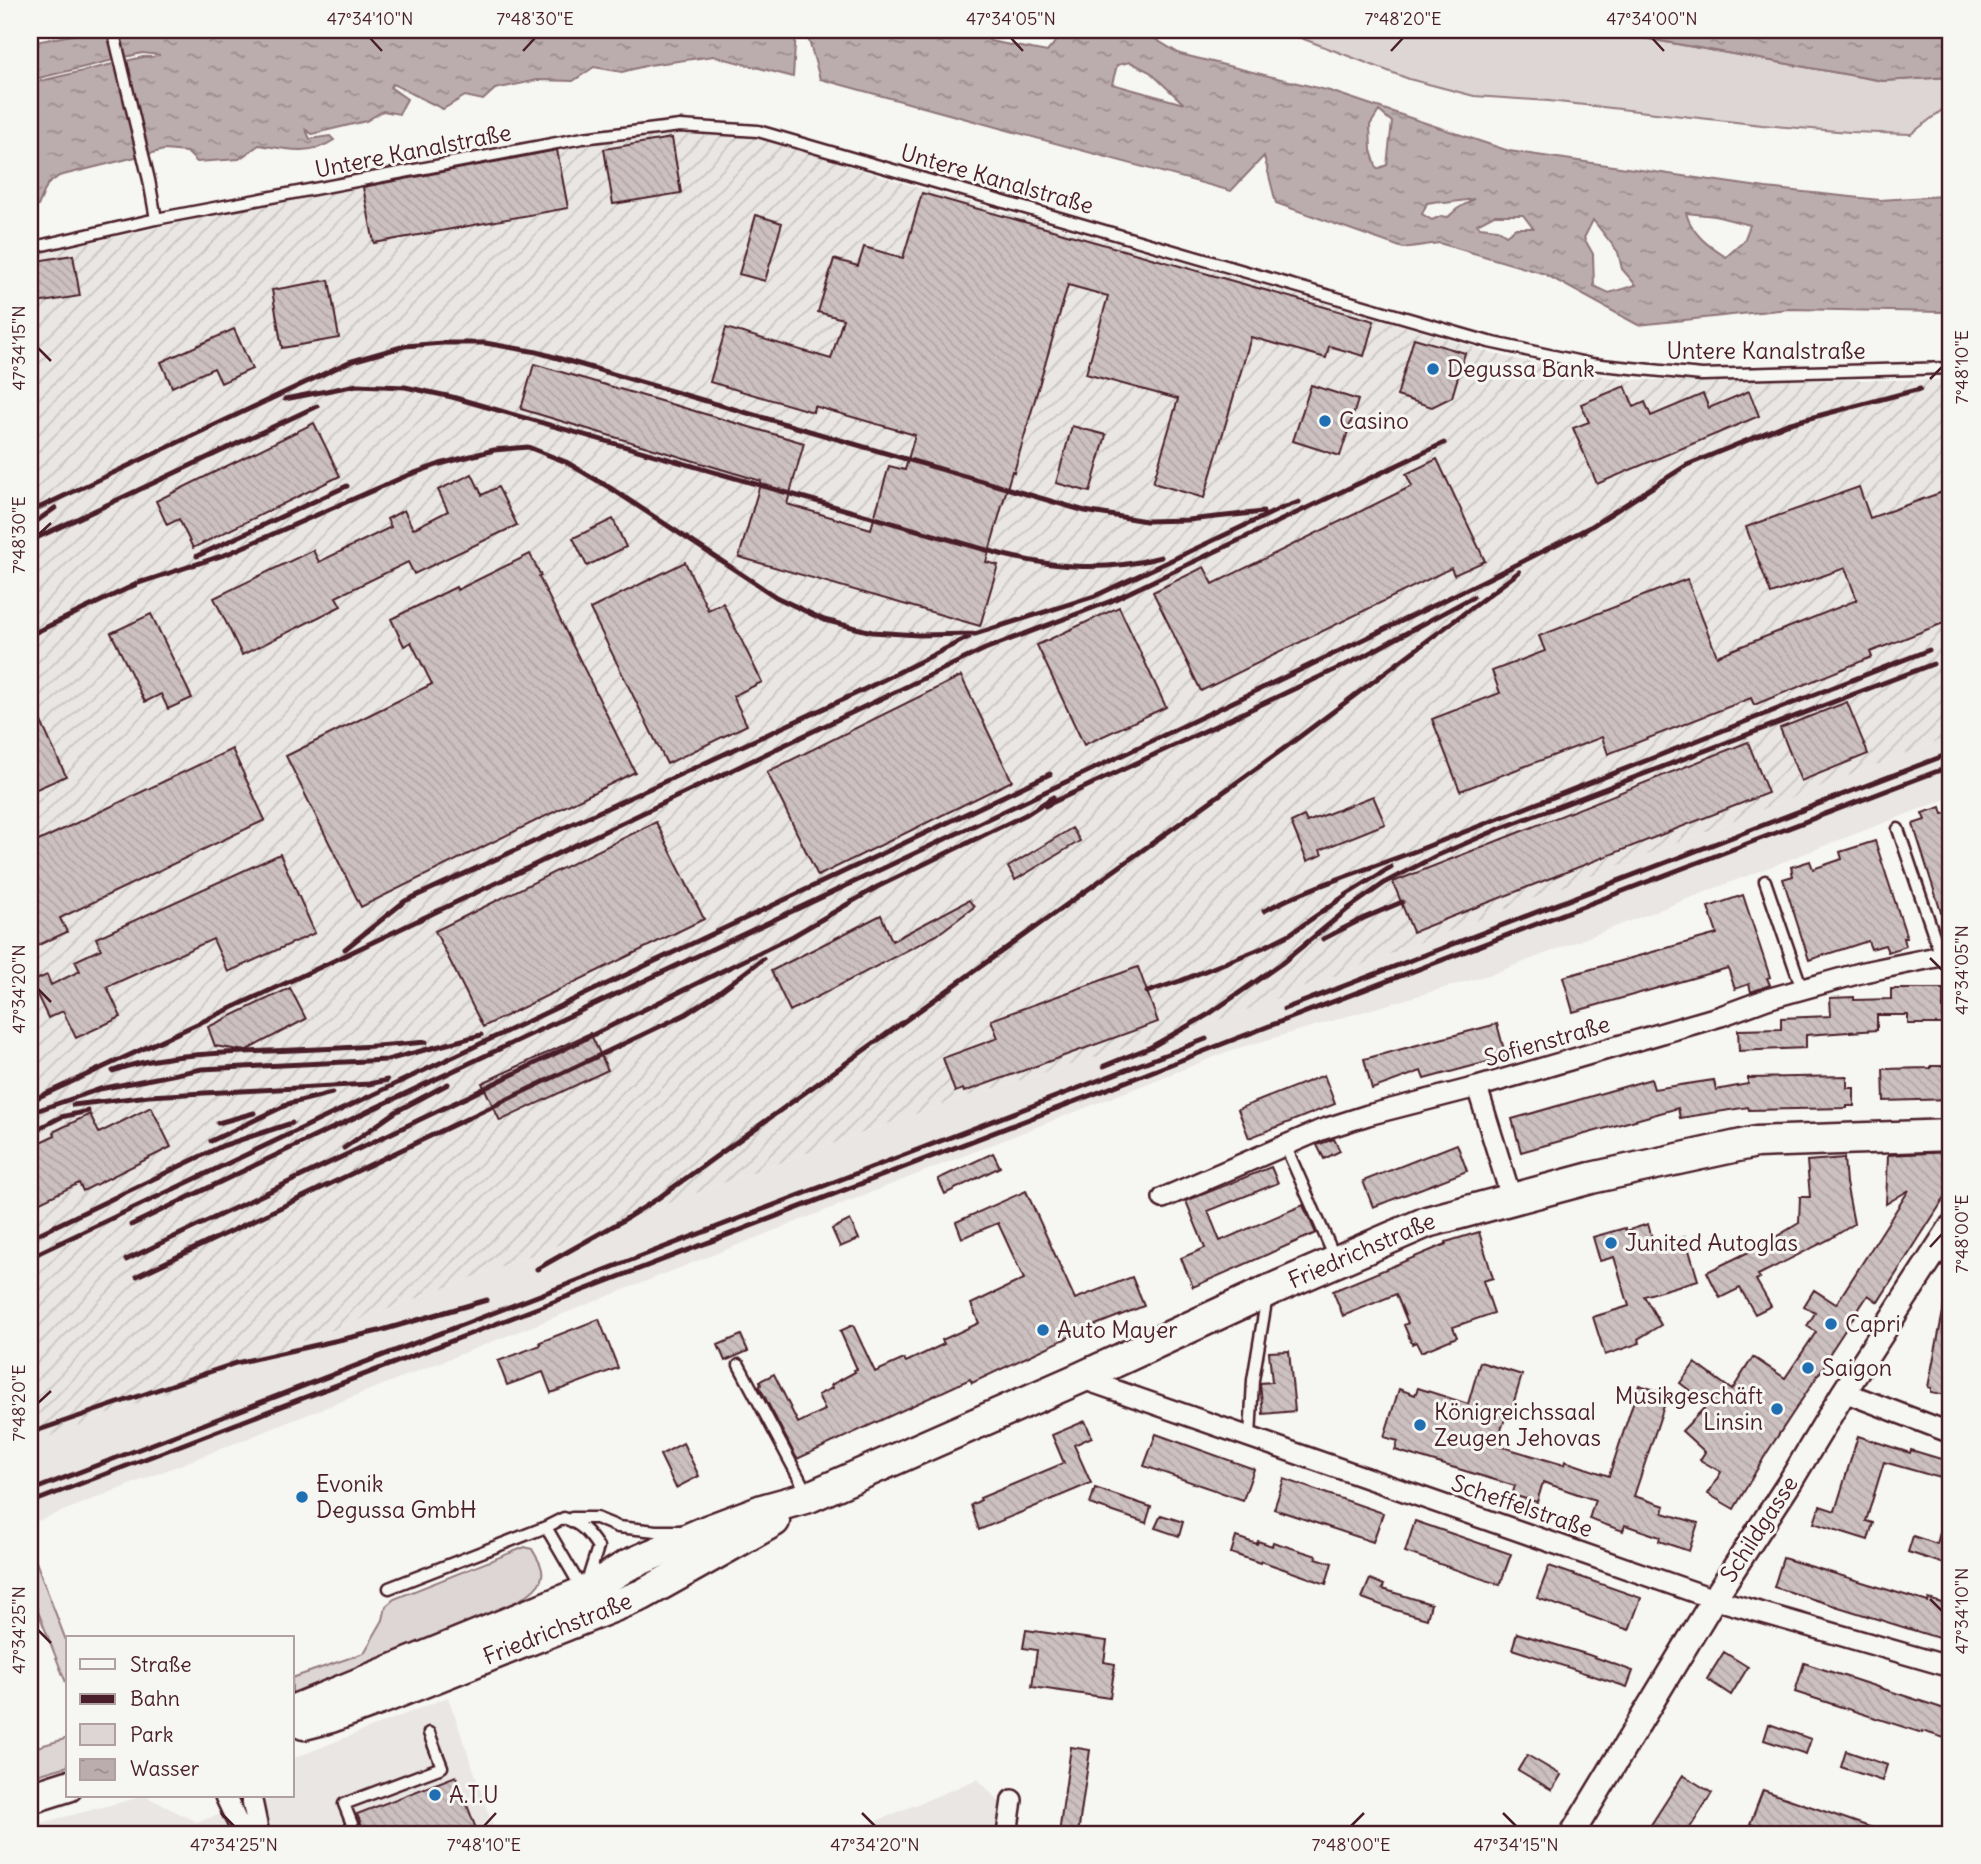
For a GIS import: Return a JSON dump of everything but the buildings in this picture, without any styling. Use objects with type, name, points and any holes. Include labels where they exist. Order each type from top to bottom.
[{"type":"main road","name":"Friedrichstraße","points":[[294,1710],[584,1592],[628,1565],[709,1530],[762,1510],[809,1497],[1427,1222],[1591,1178],[1756,1142],[1951,1135]]},
{"type":"main road","name":"Friedrichstraße","points":[[294,1726],[331,1717],[642,1595],[766,1527],[809,1497]]},
{"type":"main road","points":[[30,1798],[66,1787]]},
{"type":"street","name":"Sofienstraße","points":[[1163,1198],[1321,1130],[1368,1115],[1477,1087],[1721,1016],[1802,989],[1864,972],[1946,955]]},
{"type":"street","points":[[1477,1087],[1512,1200]]},
{"type":"street","name":"Schildgasse","points":[[1573,1834],[1714,1599],[1951,1227]]},
{"type":"street","name":"Scheffelstraße","points":[[1080,1378],[1714,1599],[1951,1667]]},
{"type":"street","points":[[1844,1392],[1951,1433]]},
{"type":"street","points":[[225,1798],[243,1834]]},
{"type":"street","points":[[251,1798],[259,1834]]},
{"type":"street","points":[[1007,1834],[1012,1800]]},
{"type":"lane","points":[[113,30],[156,219]]},
{"type":"lane","name":"Untere Kanalstraße","points":[[30,248],[156,219],[583,138],[680,126],[758,131],[1489,342],[1591,364],[1702,375],[1951,368]]},
{"type":"lane","points":[[1898,829],[1946,955]]},
{"type":"lane","points":[[1765,881],[1802,989]]},
{"type":"lane","points":[[1286,1145],[1337,1261]]},
{"type":"lane","points":[[1250,1437],[1253,1380],[1268,1291]]},
{"type":"lane","points":[[739,1365],[809,1497]]},
{"type":"lane","points":[[389,1588],[564,1518],[596,1518],[618,1527],[656,1531],[709,1530]]},
{"type":"lane","points":[[564,1518],[577,1523],[588,1532],[598,1547],[584,1592]]},
{"type":"lane","points":[[546,1527],[584,1592]]},
{"type":"lane","points":[[356,1834],[344,1804],[442,1767],[429,1733]]},
{"type":"shaded area","points":[[707,130],[763,139],[916,187],[1506,357],[1625,380],[1951,380],[1951,736],[1234,1015],[949,1102],[723,1183],[30,1444],[30,256],[362,182],[599,142]]},
{"type":"shaded area","points":[[1951,736],[1951,797],[1495,973],[1232,1050],[30,1524],[30,1444],[723,1183],[949,1102],[1234,1015]]},
{"type":"shaded area","points":[[448,1697],[496,1834],[30,1834],[30,1826],[137,1798],[149,1798],[196,1822],[274,1798],[294,1798],[294,1758]]},
{"type":"shaded area","points":[[978,1779],[1002,1805],[998,1834],[845,1834]]},
{"type":"green space","points":[[1280,30],[1599,30],[1883,81],[1951,77],[1951,103],[1911,134],[1762,125],[1549,101],[1474,96],[1409,79]]},
{"type":"green space","points":[[30,1546],[66,1641],[66,1683],[30,1591]]},
{"type":"green space","points":[[525,1547],[532,1549],[542,1569],[540,1582],[536,1587],[498,1612],[294,1693],[294,1677],[364,1653],[383,1620],[386,1606],[394,1599]]},
{"type":"green space","points":[[66,1739],[66,1767],[30,1777],[30,1749]]},
{"type":"water","points":[[98,30],[239,30],[251,36],[274,30],[796,30],[793,77],[714,56],[649,65],[622,72],[594,67],[573,81],[538,80],[495,89],[483,100],[465,96],[443,109],[393,84],[390,87],[407,99],[399,114],[383,111],[366,121],[312,134],[306,130],[310,139],[330,136],[334,140],[325,145],[297,150],[259,145],[239,159],[197,162],[187,152],[164,150],[59,176],[47,185],[38,206],[30,211],[30,85],[160,55],[142,53],[30,82],[30,43]]},
{"type":"water","points":[[806,30],[907,30],[913,40],[917,30],[1140,30],[1180,54],[1330,91],[1509,151],[1766,188],[1880,200],[1943,196],[1951,190],[1951,309],[1941,312],[1789,309],[1638,325],[1545,274],[1439,243],[1403,248],[1276,203],[1264,156],[1231,191],[820,79]],"holes":[[[987,37],[1057,40],[1047,52],[990,41]],[[1130,62],[1150,72],[1184,104],[1112,84],[1117,65]],[[1379,111],[1392,122],[1387,165],[1377,169],[1371,150],[1370,125]],[[1474,199],[1448,217],[1441,216],[1432,220],[1422,214],[1427,203],[1445,203]],[[1686,213],[1715,216],[1750,225],[1744,241],[1726,257],[1697,233]],[[1494,215],[1523,215],[1533,228],[1516,228],[1506,235],[1497,229],[1480,227],[1477,224]],[[1593,220],[1618,252],[1622,269],[1636,285],[1609,293],[1594,286],[1593,254],[1584,238]]]},
{"type":"water","points":[[1599,30],[1951,30],[1951,77],[1883,81]]},
{"type":"railway","points":[[30,512],[349,362],[405,346],[443,343],[485,343],[537,352],[1085,511],[1146,521],[1188,520],[1263,512]]},
{"type":"railway","points":[[285,399],[357,385],[405,387],[452,397],[1004,555],[1044,563],[1082,566],[1121,565],[1161,557]]},
{"type":"railway","points":[[1581,533],[1687,465],[1787,424],[1920,389]]},
{"type":"railway","points":[[30,541],[317,406]]},
{"type":"railway","points":[[30,1101],[325,965],[985,649],[1111,601],[1444,443]]},
{"type":"railway","points":[[136,584],[227,554],[406,476],[440,464],[494,450],[528,447],[566,462],[612,489],[776,597],[824,620],[872,632],[918,635],[975,634],[1095,596],[1299,502]]},
{"type":"railway","points":[[197,556],[347,486]]},
{"type":"railway","points":[[30,526],[55,508]]},
{"type":"railway","points":[[131,1225],[1075,778],[1401,622],[1590,527]]},
{"type":"railway","points":[[537,1269],[657,1199],[1286,747],[1519,572]]},
{"type":"railway","points":[[30,635],[143,581]]},
{"type":"railway","points":[[1045,806],[1360,658],[1473,597]]},
{"type":"railway","points":[[345,949],[405,901],[857,693],[969,637]]},
{"type":"railway","points":[[1264,911],[1326,884],[1929,650]]},
{"type":"railway","points":[[1104,1066],[1151,1047],[1209,1014],[1282,963],[1349,908],[1386,882],[1436,856],[1499,829],[1933,664]]},
{"type":"railway","points":[[1284,1009],[1951,753]]},
{"type":"railway","points":[[30,1503],[1951,766]]},
{"type":"railway","points":[[30,1257],[1050,774]]},
{"type":"railway","points":[[126,1260],[469,1096],[793,936],[877,887],[1027,814],[1053,797]]},
{"type":"railway","points":[[1147,992],[1262,948],[1290,934],[1391,867]]},
{"type":"railway","points":[[1323,939],[1402,902]]},
{"type":"railway","points":[[137,1276],[686,1014],[763,959]]},
{"type":"railway","points":[[30,1113],[100,1089],[202,1069],[387,1060],[481,1035]]},
{"type":"railway","points":[[30,1491],[1206,1039]]},
{"type":"railway","points":[[113,1071],[150,1061],[190,1055],[426,1042]]},
{"type":"railway","points":[[73,1105],[149,1096],[369,1084],[387,1080]]},
{"type":"railway","points":[[344,1148],[397,1111],[448,1084]]},
{"type":"railway","points":[[284,1105],[332,1093]]},
{"type":"railway","points":[[211,1141],[293,1102]]},
{"type":"railway","points":[[30,1133],[61,1117],[88,1111]]},
{"type":"railway","points":[[218,1123],[254,1113]]},
{"type":"railway","points":[[30,1238],[222,1146],[292,1123]]},
{"type":"railway","points":[[30,1433],[236,1363],[379,1331],[487,1300]]},
{"type":"place","name":"Degussa Bank","points":[[1433,369]]},
{"type":"place","name":"Casino","points":[[1325,421]]},
{"type":"place","name":"Junited Autoglas","points":[[1611,1243]]},
{"type":"place","name":"Capri","points":[[1831,1324]]},
{"type":"place","name":"Auto Mayer","points":[[1043,1330]]},
{"type":"place","name":"Saigon","points":[[1808,1368]]},
{"type":"place","name":"Musikgeschäft Linsin","points":[[1777,1409]]},
{"type":"place","name":"Königreichssaal Zeugen Jehovas","points":[[1420,1425]]},
{"type":"place","name":"Evonik Degussa GmbH","points":[[302,1497]]},
{"type":"place","name":"A.T.U","points":[[435,1795]]}]
